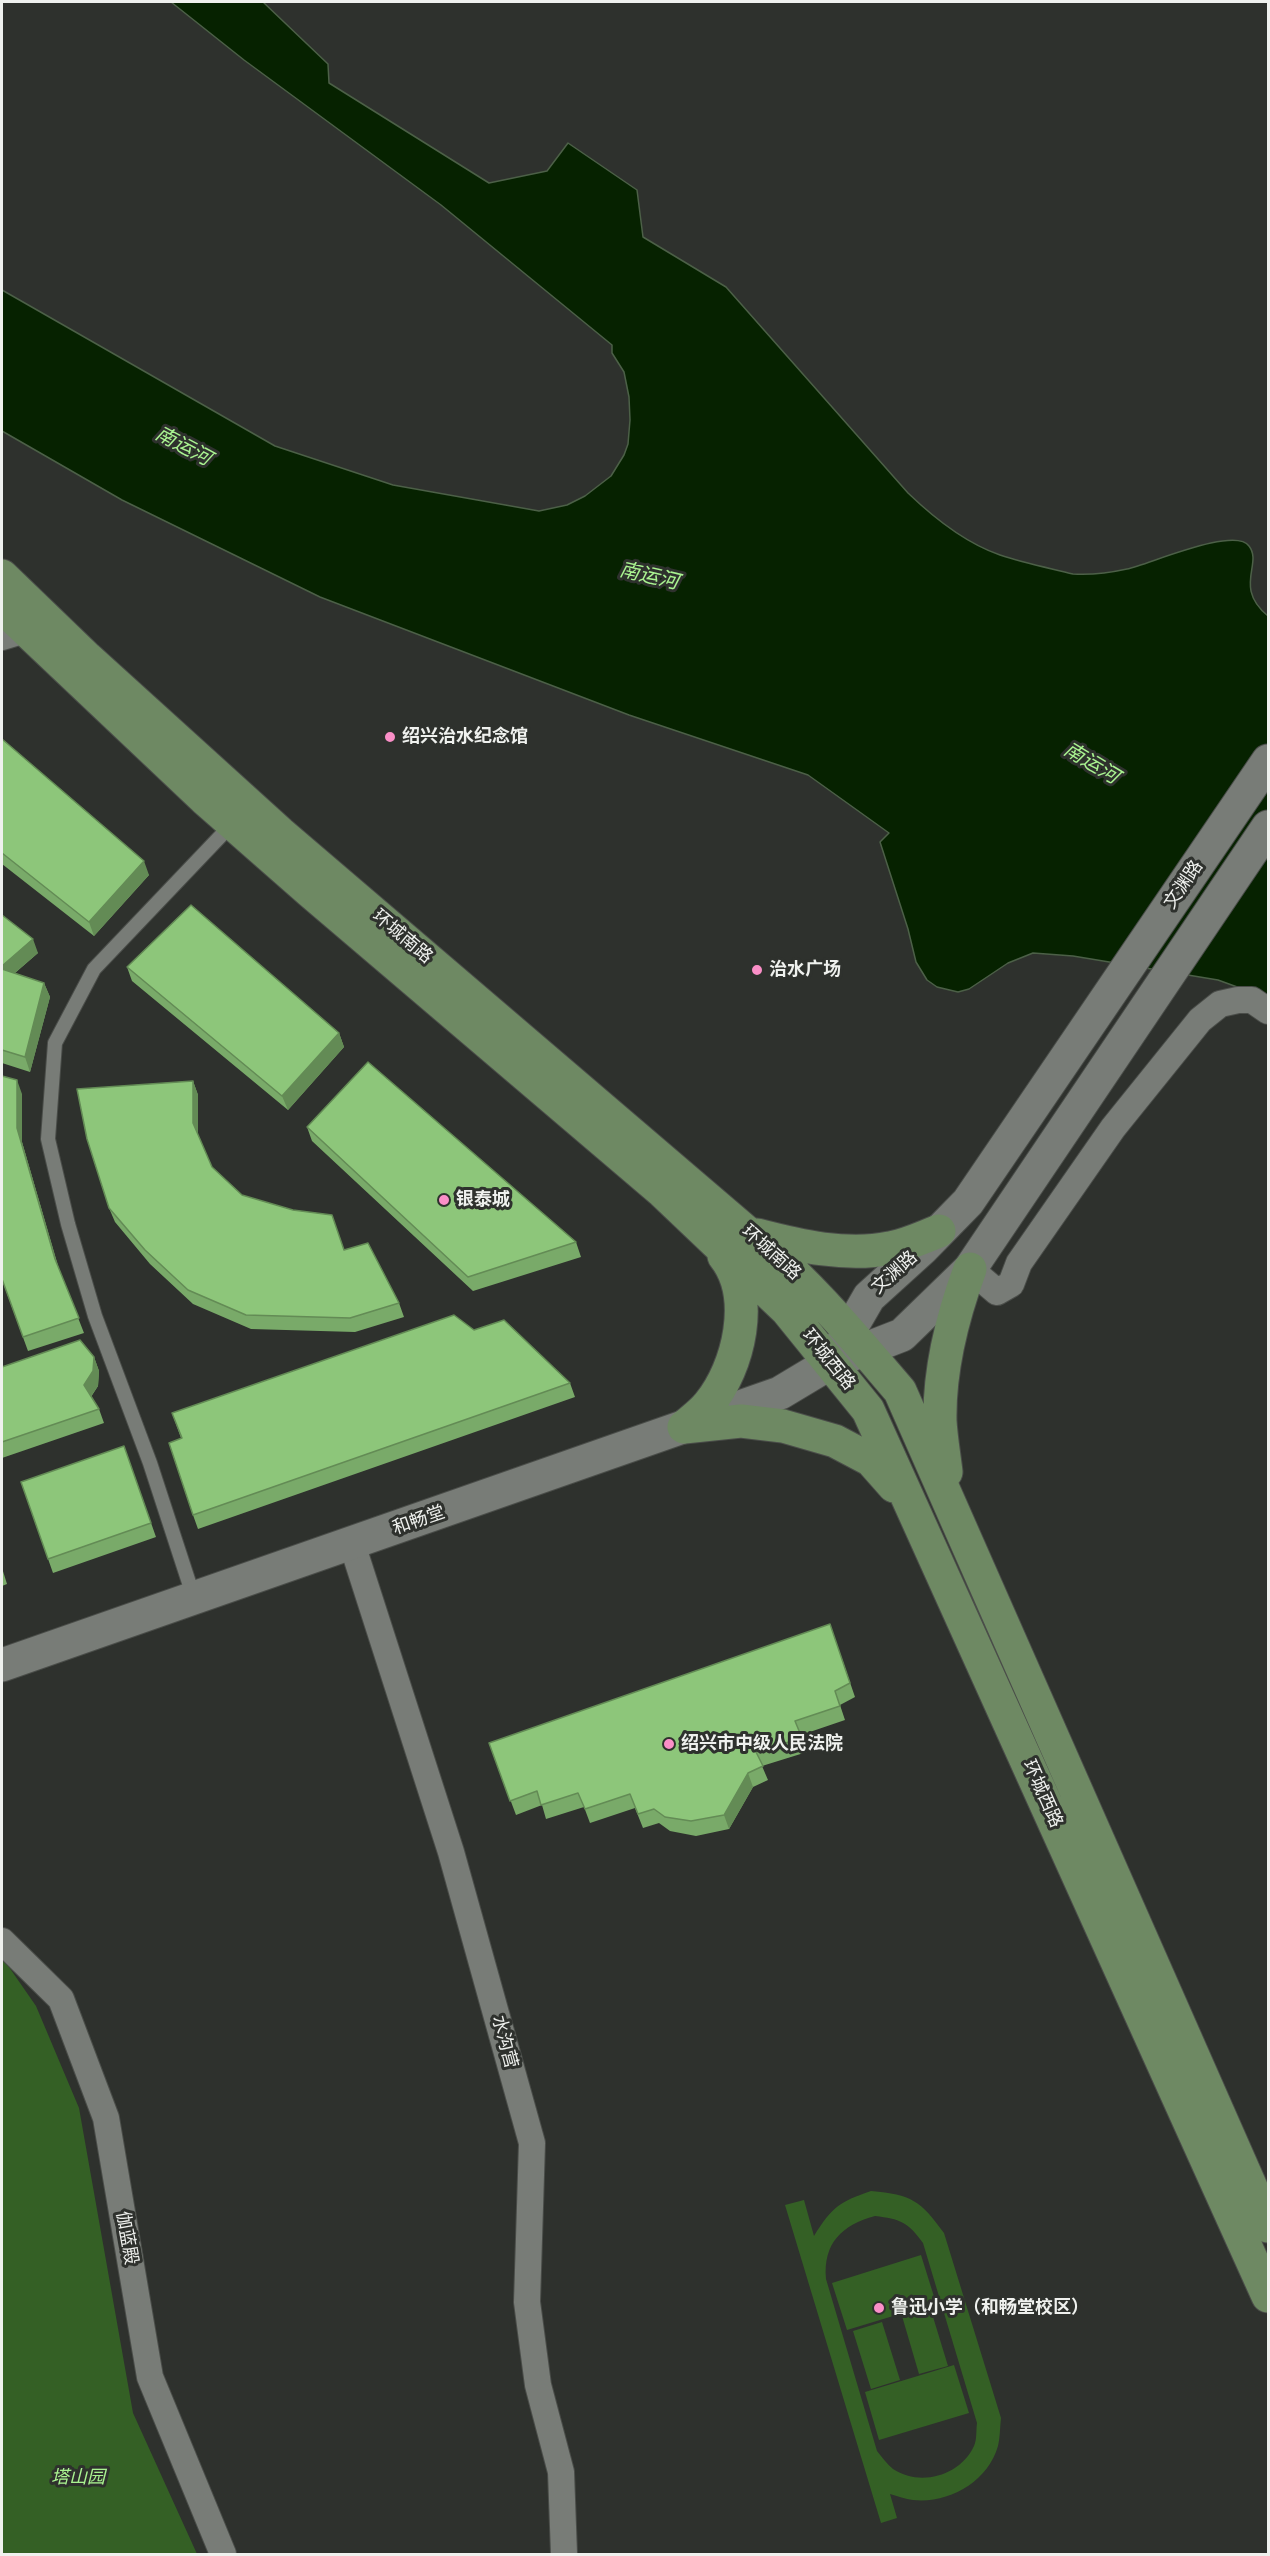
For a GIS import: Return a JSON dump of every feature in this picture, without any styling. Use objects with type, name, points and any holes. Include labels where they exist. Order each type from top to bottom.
[{"type":"main road","name":"环城南路","points":[[2,576],[87,658],[241,814],[663,1192],[787,1310]]},
{"type":"main road","name":"环城南路","points":[[2,607],[13,633],[241,814],[749,1232],[811,1289]]},
{"type":"main road","points":[[749,1232],[798,1246],[847,1251],[890,1249],[939,1231]]},
{"type":"main road","points":[[684,1427],[709,1404],[730,1365],[742,1324],[738,1287],[733,1267],[706,1234]]},
{"type":"main road","points":[[957,1520],[946,1473],[940,1422],[942,1373],[955,1311],[970,1269]]},
{"type":"main road","name":"环城西路","points":[[811,1289],[900,1391],[1269,2226]]},
{"type":"main road","name":"环城西路","points":[[787,1310],[868,1410],[1269,2296]]},
{"type":"main road","points":[[684,1427],[741,1421],[783,1426],[835,1441],[871,1460],[897,1490],[924,1534]]},
{"type":"street","name":"文渊路","points":[[857,1340],[868,1297],[968,1202],[1269,761]]},
{"type":"street","points":[[830,1363],[857,1340],[902,1335],[970,1269],[1269,827]]},
{"type":"street","points":[[970,1269],[997,1292],[1011,1284],[1019,1263],[1113,1128],[1200,1020],[1220,1004],[1238,1000],[1252,1000],[1269,1011]]},
{"type":"street","name":"和畅堂","points":[[2,1665],[780,1393],[830,1363]]},
{"type":"street","name":"水沟营","points":[[352,1544],[451,1852],[532,2143],[527,2302],[538,2385],[561,2472],[564,2554]]},
{"type":"street","name":"伽蓝殿","points":[[2,1941],[61,1999],[106,2118],[150,2378],[223,2554]]},
{"type":"lane","points":[[195,1598],[150,1463],[95,1316],[68,1224],[48,1139],[55,1043],[94,969],[241,814]]},
{"type":"green space","name":"塔山园","points":[[2,1957],[36,2006],[79,2108],[133,2413],[197,2554],[2,2554]]},
{"type":"green space","points":[[871,2191],[906,2197],[921,2206],[944,2233],[1001,2418],[999,2443],[993,2459],[976,2480],[953,2494],[940,2498],[913,2500],[890,2494],[897,2518],[881,2523],[785,2205],[804,2200],[814,2236],[837,2207]],"holes":[[[875,2216],[908,2226],[923,2243],[977,2423],[975,2444],[968,2456],[959,2465],[938,2476],[927,2478],[904,2474],[893,2469],[877,2451],[826,2279],[828,2255],[837,2237],[844,2230],[863,2220]]]},
{"type":"green space","points":[[921,2255],[936,2303],[847,2330],[832,2283]]},
{"type":"green space","points":[[930,2307],[948,2366],[919,2374],[902,2316]]},
{"type":"green space","points":[[882,2322],[900,2380],[871,2389],[853,2331]]},
{"type":"green space","points":[[954,2365],[969,2413],[879,2440],[865,2392]]},
{"type":"water","name":"南运河","points":[[171,2],[263,2],[328,64],[329,83],[489,183],[547,171],[568,143],[637,190],[643,237],[726,287],[908,493],[928,512],[975,544],[1009,558],[1073,574],[1127,569],[1191,548],[1227,540],[1241,541],[1249,546],[1253,560],[1250,586],[1252,595],[1268,616],[1268,1003],[1251,992],[1218,980],[1073,956],[1033,953],[1008,963],[969,989],[958,992],[937,987],[927,980],[916,962],[908,929],[880,842],[889,833],[808,775],[629,715],[320,597],[122,500],[2,431],[2,290],[275,446],[393,485],[539,511],[567,505],[585,496],[611,476],[624,455],[628,444],[629,397],[624,372],[612,353],[612,345],[441,205],[244,60]]},
{"type":"building","points":[[2,739],[144,861],[89,922],[2,853]]},
{"type":"building","points":[[191,905],[339,1033],[282,1096],[127,967]]},
{"type":"building","points":[[2,915],[33,939],[2,966]]},
{"type":"building","points":[[2,969],[44,983],[25,1057],[2,1050]]},
{"type":"building","points":[[368,1062],[576,1242],[468,1277],[307,1127]]},
{"type":"building","points":[[2,1076],[17,1080],[17,1128],[55,1259],[79,1318],[23,1337],[2,1279]]},
{"type":"building","points":[[193,1081],[193,1123],[212,1167],[242,1195],[293,1210],[332,1215],[344,1250],[368,1243],[399,1303],[350,1318],[246,1315],[188,1290],[145,1250],[109,1208],[87,1139],[77,1089]]},
{"type":"building","points":[[454,1315],[474,1330],[504,1320],[570,1383],[193,1515],[169,1443],[182,1438],[172,1413]]},
{"type":"building","points":[[80,1340],[94,1357],[93,1371],[84,1385],[99,1409],[2,1442],[2,1367]]},
{"type":"building","points":[[124,1446],[151,1523],[48,1559],[21,1482]]},
{"type":"building","name":"绍兴市中级人民法院","points":[[830,1624],[850,1683],[835,1691],[840,1706],[795,1721],[802,1738],[756,1752],[763,1766],[748,1773],[724,1815],[691,1821],[665,1817],[654,1809],[638,1814],[630,1794],[585,1809],[578,1793],[541,1805],[537,1791],[510,1801],[489,1743]]},
{"type":"place","name":"绍兴治水纪念馆","points":[[390,737]]},
{"type":"place","name":"治水广场","points":[[757,970]]},
{"type":"place","name":"银泰城","points":[[444,1200]]},
{"type":"place","name":"绍兴市中级人民法院","points":[[669,1744]]},
{"type":"place","name":"鲁迅小学（和畅堂校区）","points":[[879,2308]]}]
